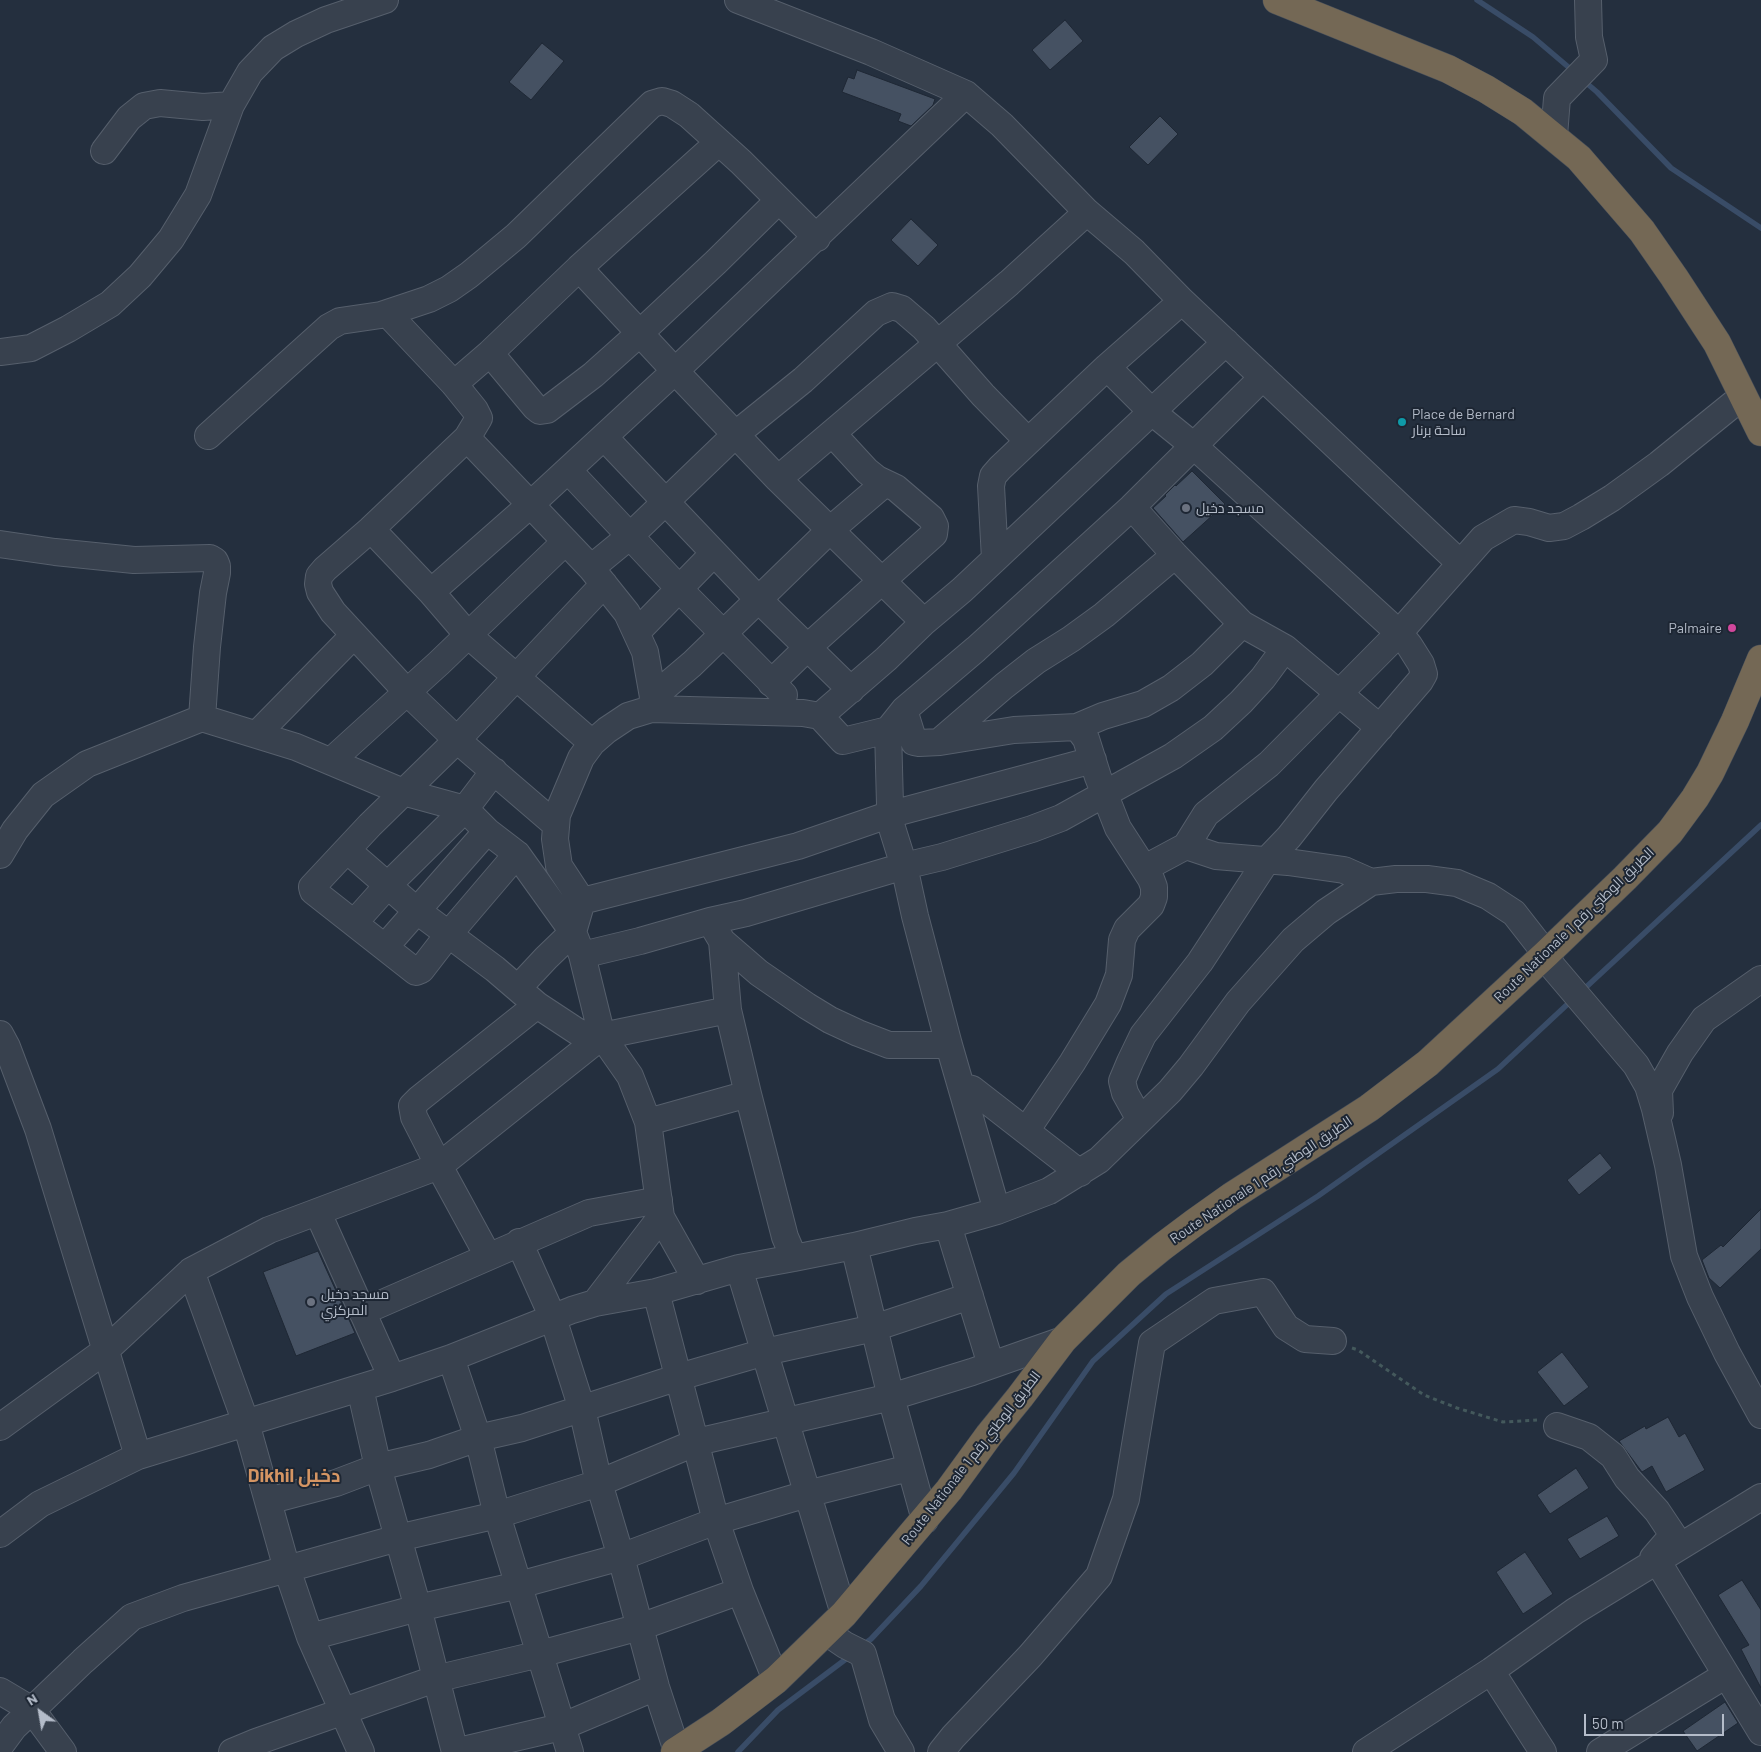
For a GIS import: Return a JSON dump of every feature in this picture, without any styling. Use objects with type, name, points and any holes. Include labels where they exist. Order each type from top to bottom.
[{"type":"highway","points":[[1277,0],[1448,69],[1486,89],[1523,112],[1579,158],[1642,231],[1674,277],[1717,343],[1761,432]]},
{"type":"highway","name":"Route Nationale الطريق الوطني رقم 1","points":[[676,1751],[721,1722],[776,1680],[835,1623],[925,1520],[1063,1340],[1099,1302],[1162,1246],[1232,1196],[1369,1108],[1428,1063],[1549,960],[1670,832],[1695,798],[1710,773],[1735,721],[1761,659]]},
{"type":"street","points":[[0,352],[31,348],[68,329],[110,304],[140,276],[171,239],[198,194],[231,105],[250,72],[273,48],[296,34],[326,20],[385,0]]},
{"type":"street","points":[[738,0],[871,52],[966,94],[1002,125],[1087,212],[1134,252],[1182,301],[1460,564]]},
{"type":"street","points":[[1554,136],[1557,98],[1594,60],[1589,37],[1588,0]]},
{"type":"street","points":[[431,592],[530,505],[675,371],[817,238],[966,94]]},
{"type":"street","points":[[208,436],[329,327],[340,321],[387,313],[429,299],[450,289],[469,275],[516,236],[652,104],[662,101],[672,104],[689,115],[817,238]]},
{"type":"street","points":[[104,151],[129,118],[144,106],[160,103],[202,107],[231,105]]},
{"type":"street","points":[[454,384],[719,142]]},
{"type":"street","points":[[490,352],[540,412],[543,412],[593,375],[640,333],[779,200]]},
{"type":"street","points":[[778,479],[1009,282],[1087,212]]},
{"type":"street","points":[[579,268],[778,479],[924,622]]},
{"type":"street","points":[[995,558],[991,486],[993,476],[1107,367],[1182,301]]},
{"type":"street","points":[[517,854],[448,935],[421,970],[416,972],[313,890],[312,887],[403,792],[457,740],[515,677],[630,536],[736,434],[802,380],[876,313],[892,306],[902,309],[924,328],[936,344],[1028,441]]},
{"type":"street","points":[[387,313],[454,384],[475,410],[479,418],[467,438],[372,529],[319,576],[320,592],[325,602],[354,635],[408,692],[457,740],[556,825]]},
{"type":"street","points":[[652,703],[811,715],[851,690],[924,622],[962,590],[1226,342]]},
{"type":"street","points":[[1107,367],[1152,412],[1194,446],[1399,633],[1410,645],[1421,664],[1424,674],[1420,682],[1326,790],[1289,837],[1277,861],[1143,1035],[1122,1081],[1126,1094],[1140,1120]]},
{"type":"street","points":[[568,470],[771,683],[843,741],[888,730],[904,710],[976,649],[1132,507],[1263,377]]},
{"type":"street","points":[[1145,868],[1186,846],[1206,814],[1269,764],[1399,633],[1483,538],[1514,520],[1549,528],[1564,526],[1581,517],[1612,498],[1659,464],[1743,396]]},
{"type":"street","points":[[771,683],[808,647],[934,534],[935,526],[931,518],[896,488],[885,484],[867,471],[832,433]]},
{"type":"street","points":[[604,437],[759,600],[851,690]]},
{"type":"street","points":[[467,438],[598,576],[627,613],[645,652],[652,703]]},
{"type":"street","points":[[577,944],[582,901],[558,866],[555,838],[557,815],[581,758],[592,743],[628,716],[652,703],[830,530],[885,484]]},
{"type":"street","points":[[1132,507],[1175,555],[1242,624],[1285,648],[1380,728]]},
{"type":"street","points":[[372,529],[468,635],[592,743]]},
{"type":"street","points":[[331,761],[408,692],[566,542]]},
{"type":"street","points":[[0,544],[134,560],[210,558],[215,561],[217,573],[207,646],[202,718]]},
{"type":"street","points":[[637,632],[714,553]]},
{"type":"street","points":[[940,742],[1004,686],[1036,661],[1104,615],[1175,555]]},
{"type":"street","points":[[904,710],[914,742],[940,742],[1014,730],[1077,726],[1143,704],[1171,688],[1202,664],[1242,624]]},
{"type":"street","points":[[257,734],[354,635]]},
{"type":"street","points":[[488,1256],[414,1117],[412,1106],[528,997],[546,958],[577,944],[640,941],[716,931],[746,913],[904,866],[942,857],[1061,818],[1173,756],[1213,728],[1263,678],[1285,648]]},
{"type":"street","points":[[0,856],[15,830],[43,795],[87,764],[202,718],[296,747],[403,792],[465,809],[487,831],[517,854],[577,944],[602,1036],[630,1076],[648,1122],[660,1208],[697,1281]]},
{"type":"street","points":[[1026,1131],[1088,1039],[1112,996],[1119,975],[1122,940],[1127,929],[1151,905],[1154,897],[1154,887],[1145,868],[1118,828],[1086,739],[1077,726]]},
{"type":"street","points":[[888,730],[890,805],[888,815],[904,866],[915,916],[949,1045],[997,1210]]},
{"type":"street","points":[[582,901],[798,846],[888,815],[1093,760]]},
{"type":"street","points":[[354,923],[388,885],[465,809],[494,771]]},
{"type":"street","points":[[384,947],[487,831]]},
{"type":"street","points":[[1186,846],[1216,856],[1277,861],[1344,870],[1371,882]]},
{"type":"street","points":[[347,850],[416,910],[469,949],[528,997],[578,1032],[602,1036],[728,1010]]},
{"type":"street","points":[[0,1534],[40,1504],[138,1456],[392,1378],[451,1358],[595,1303],[656,1292],[739,1268],[854,1246],[948,1225],[997,1210],[1048,1191],[1099,1160],[1175,1085],[1238,1002],[1293,940],[1326,912],[1371,882],[1396,879],[1428,879],[1457,883],[1488,896],[1514,913],[1549,960],[1636,1065],[1648,1086],[1662,1142],[1684,1256],[1700,1297],[1726,1353],[1761,1415]]},
{"type":"street","points":[[716,931],[728,1010],[748,1094],[786,1237],[794,1258]]},
{"type":"street","points":[[716,931],[760,973],[808,1006],[851,1029],[889,1045],[949,1045]]},
{"type":"street","points":[[1662,1142],[1659,1090],[1680,1053],[1704,1019],[1761,979]]},
{"type":"street","points":[[0,1034],[7,1047],[38,1129],[138,1456]]},
{"type":"street","points":[[0,1427],[106,1350],[191,1271],[269,1230],[439,1166],[602,1036]]},
{"type":"street","points":[[961,1086],[972,1090],[1080,1173]]},
{"type":"street","points":[[648,1122],[748,1094]]},
{"type":"street","points":[[362,1312],[589,1213],[660,1208]]},
{"type":"street","points":[[595,1303],[660,1208]]},
{"type":"street","points":[[318,1213],[392,1378]]},
{"type":"street","points":[[948,1225],[991,1365]]},
{"type":"street","points":[[519,1242],[553,1318],[582,1409],[599,1483],[656,1687],[676,1751]]},
{"type":"street","points":[[854,1246],[909,1468],[925,1520]]},
{"type":"street","points":[[739,1268],[807,1494],[835,1623],[845,1645],[863,1654],[882,1720],[901,1752]]},
{"type":"street","points":[[191,1271],[246,1423],[287,1569],[310,1637],[361,1752]]},
{"type":"street","points":[[656,1292],[680,1377],[716,1521],[740,1591],[776,1680]]},
{"type":"street","points":[[941,1752],[1043,1641],[1099,1576],[1126,1499],[1152,1342],[1214,1301],[1263,1292],[1286,1328],[1305,1340],[1333,1341]]},
{"type":"street","points":[[268,1501],[336,1483],[378,1467],[429,1455],[478,1438],[522,1428],[680,1377],[765,1352],[874,1328],[970,1296]]},
{"type":"street","points":[[0,1746],[14,1727],[83,1660],[132,1617],[183,1598],[398,1538],[497,1515],[599,1483],[697,1442],[891,1398],[1063,1340]]},
{"type":"street","points":[[451,1358],[478,1438],[497,1515],[570,1752]]},
{"type":"street","points":[[360,1388],[378,1467],[418,1608],[455,1752],[561,1726],[656,1687]]},
{"type":"street","points":[[1557,1426],[1589,1437],[1613,1456],[1626,1478],[1657,1511],[1673,1535],[1650,1566]]},
{"type":"street","points":[[310,1637],[418,1608],[519,1585],[621,1557],[716,1521],[807,1494],[909,1468]]},
{"type":"street","points":[[1366,1752],[1491,1672],[1575,1611],[1761,1497]]},
{"type":"street","points":[[1650,1566],[1726,1675],[1761,1732]]},
{"type":"street","points":[[232,1752],[342,1710],[435,1678],[540,1654],[640,1626],[740,1591]]},
{"type":"street","points":[[1491,1672],[1542,1752]]},
{"type":"street","points":[[1600,1752],[1726,1675]]},
{"type":"street","points":[[0,1690],[32,1710],[63,1752]]},
{"type":"path","points":[[1333,1341],[1358,1350],[1424,1395],[1458,1408],[1502,1422],[1535,1420],[1557,1426]]},
{"type":"building","points":[[1065,20],[1083,41],[1050,70],[1032,50]]},
{"type":"building","points":[[542,43],[564,61],[531,100],[509,82]]},
{"type":"building","points":[[857,70],[935,99],[933,105],[911,126],[898,121],[901,114],[842,92],[848,77],[854,79]]},
{"type":"building","points":[[1160,116],[1178,134],[1148,165],[1129,147]]},
{"type":"building","points":[[911,219],[938,245],[918,266],[891,240]]},
{"type":"building","name":"مسجد دخيل","points":[[1192,471],[1225,504],[1183,542],[1153,508],[1175,485]]},
{"type":"building","points":[[1600,1153],[1612,1168],[1579,1195],[1567,1180]]},
{"type":"building","points":[[1761,1209],[1761,1249],[1720,1288],[1709,1278],[1702,1260],[1721,1245],[1723,1247]]},
{"type":"building","name":"مسجد دخيل المركزي","points":[[318,1251],[355,1333],[296,1356],[263,1272]]},
{"type":"building","points":[[1562,1352],[1589,1387],[1564,1406],[1537,1372]]},
{"type":"building","points":[[1668,1417],[1679,1437],[1685,1433],[1705,1470],[1666,1492],[1652,1466],[1642,1472],[1619,1441],[1645,1426],[1646,1429]]},
{"type":"building","points":[[1576,1468],[1589,1488],[1550,1514],[1537,1495]]},
{"type":"building","points":[[1607,1516],[1619,1536],[1580,1559],[1567,1539]]},
{"type":"building","points":[[1525,1552],[1553,1594],[1523,1614],[1496,1572]]},
{"type":"building","points":[[1742,1580],[1761,1610],[1761,1688],[1741,1649],[1749,1645],[1718,1595]]},
{"type":"building","points":[[1725,1702],[1738,1723],[1697,1751],[1683,1731]]},
{"type":"waterway","points":[[1477,0],[1533,37],[1573,71]]},
{"type":"waterway","points":[[1584,81],[1671,168],[1761,228]]},
{"type":"waterway","points":[[1583,990],[1761,825]]},
{"type":"waterway","points":[[863,1645],[921,1586],[1014,1473],[1093,1361],[1166,1294],[1318,1196],[1498,1069],[1572,1000]]},
{"type":"waterway","points":[[738,1752],[778,1710],[850,1656]]},
{"type":"place","name":"Place de Bernard ساحة برنار","points":[[1402,422]]},
{"type":"place","name":"مسجد دخيل","points":[[1186,508]]},
{"type":"place","name":"Palmaire","points":[[1732,628]]},
{"type":"place","name":"مسجد دخيل المركزي","points":[[311,1302]]},
{"type":"district","name":"Dikhil دخيل","points":[[294,1476]]}]
